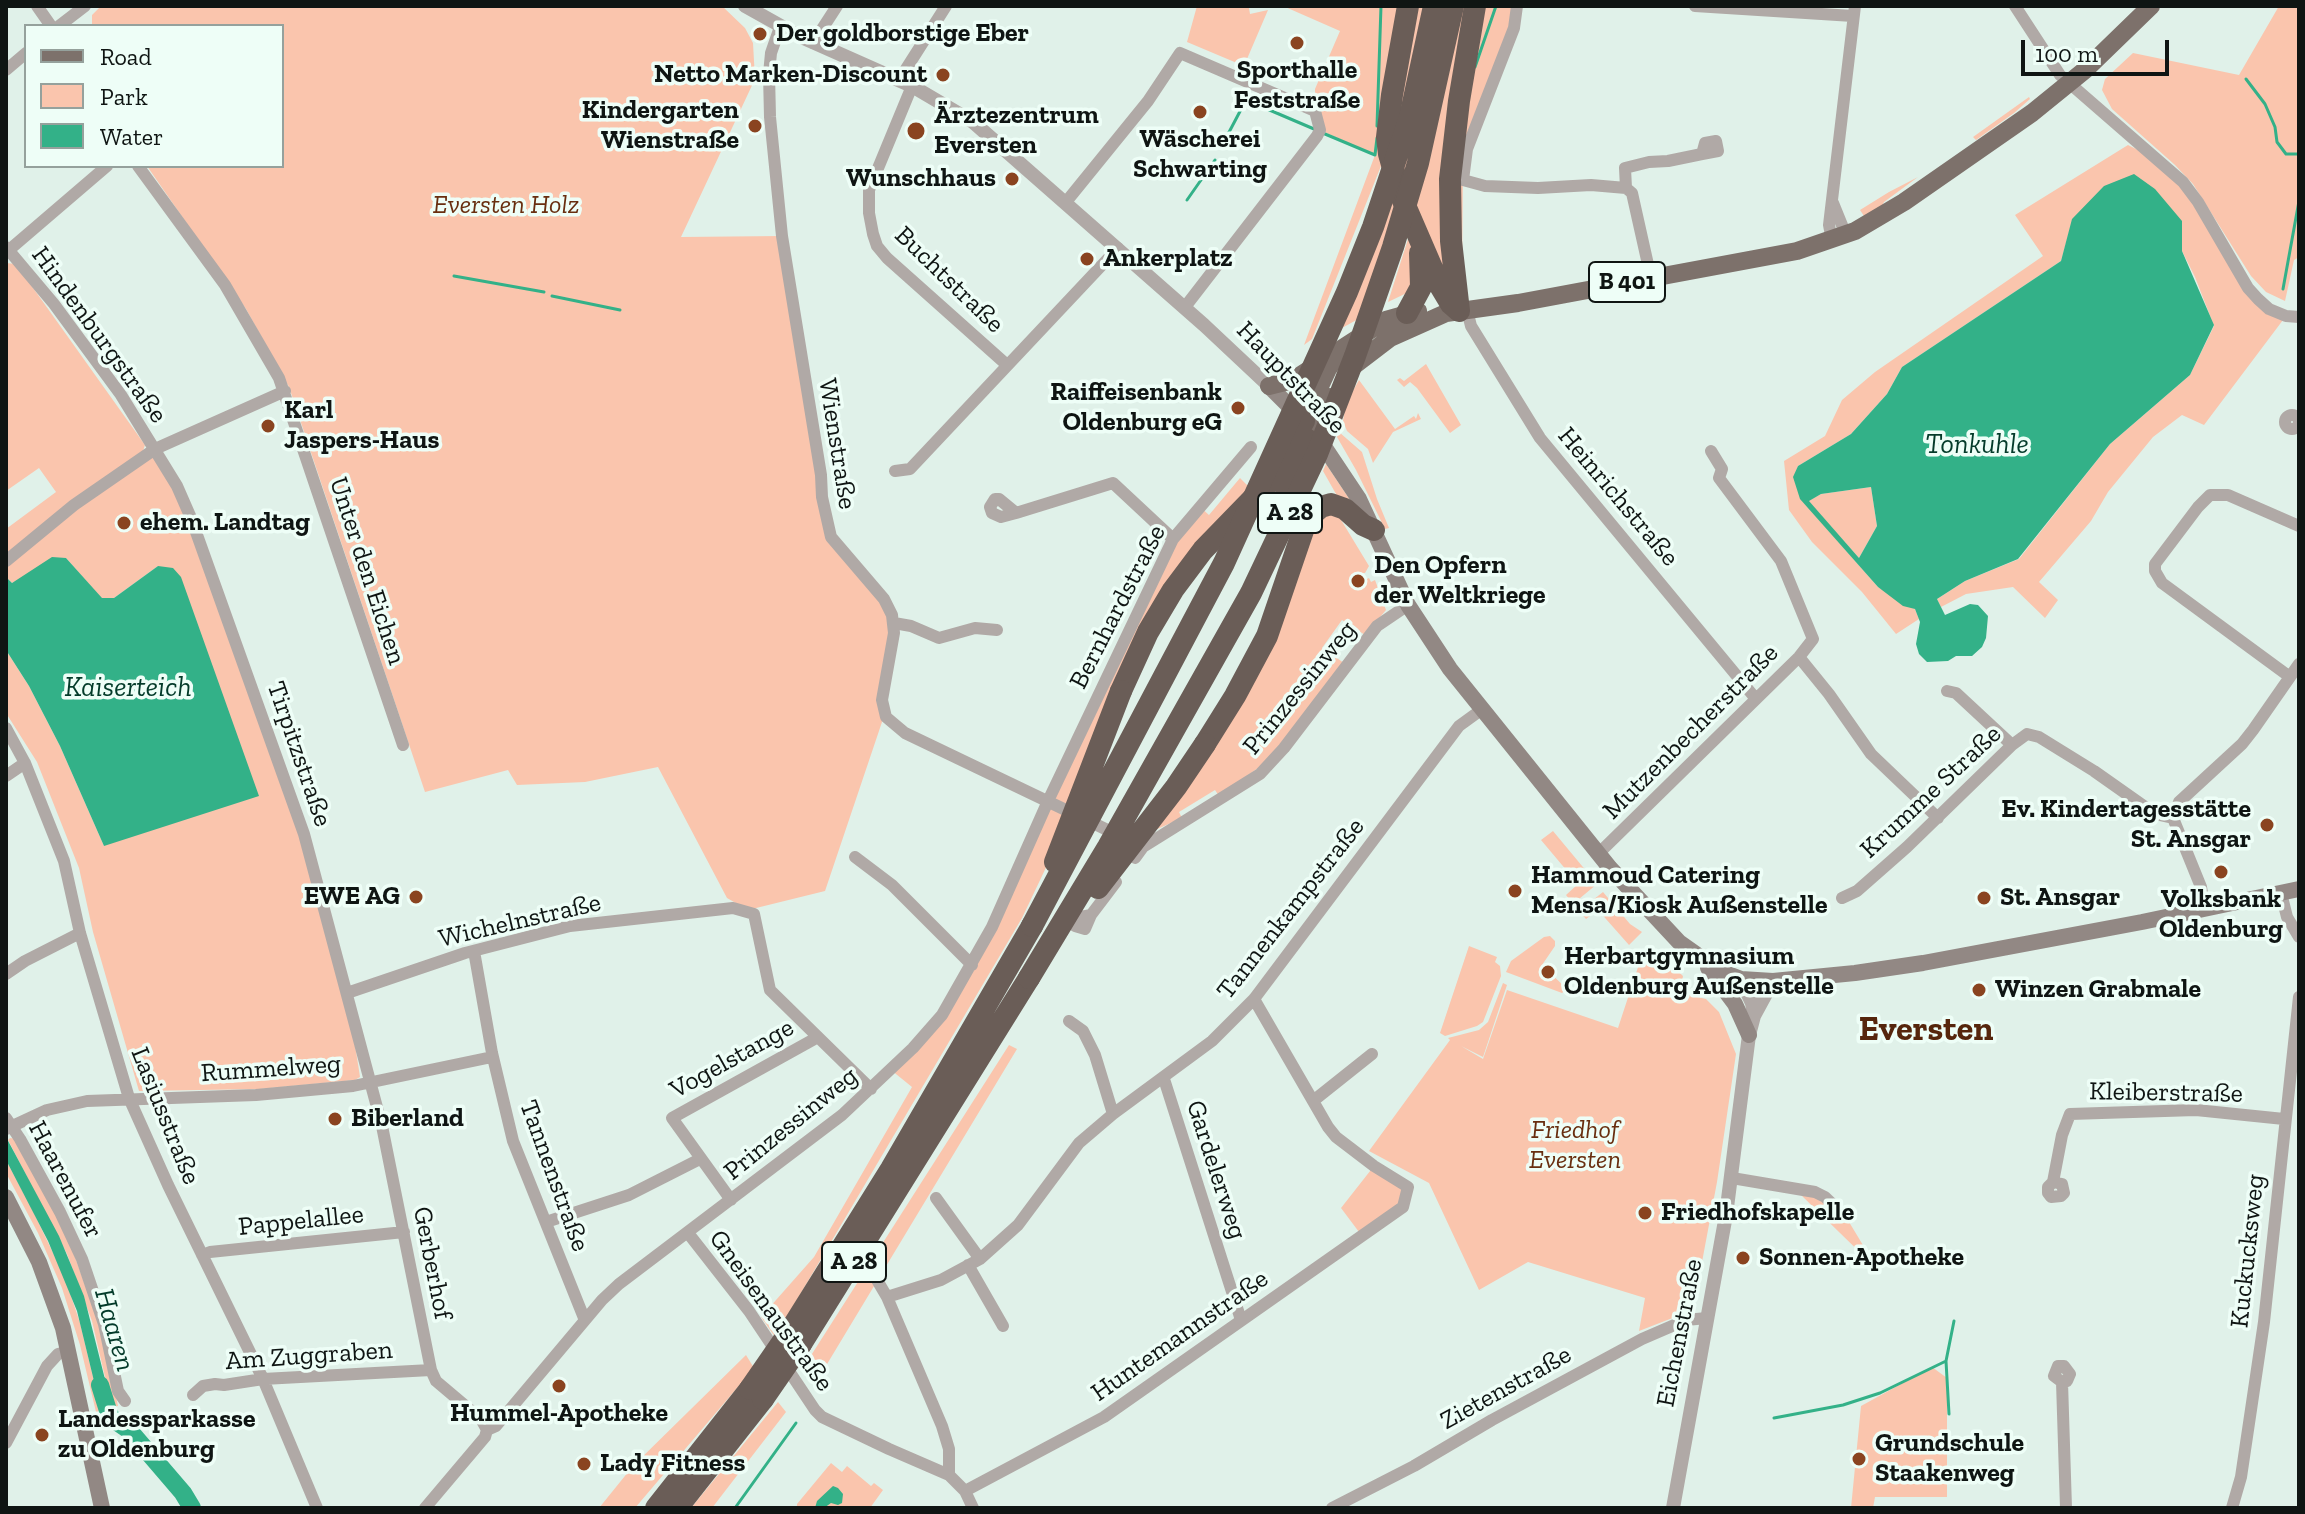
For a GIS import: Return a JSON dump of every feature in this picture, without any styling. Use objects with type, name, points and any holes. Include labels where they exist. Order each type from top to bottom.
[{"type":"highway","points":[[1408,6],[1387,137],[1395,177],[1418,236],[1443,293],[1461,315]]},
{"type":"highway","name":"A 28","points":[[989,1023],[1032,926],[1224,563],[1347,292],[1373,227],[1410,117],[1434,6]]},
{"type":"highway","name":"A 28","points":[[677,1508],[794,1339],[843,1249],[989,1023],[1029,978],[1108,847],[1251,593],[1317,454],[1393,247],[1418,163],[1453,6]]},
{"type":"highway","points":[[1461,315],[1451,241],[1450,179],[1475,6]]},
{"type":"highway","points":[[1407,313],[1421,287],[1418,236]]},
{"type":"highway","points":[[1032,926],[1066,829],[1148,632],[1173,590],[1203,550],[1271,480],[1308,426]]},
{"type":"highway","points":[[1282,594],[1282,515],[1308,426]]},
{"type":"highway","points":[[1029,978],[1060,943],[1205,744],[1257,657],[1282,594],[1302,529],[1316,510],[1326,504],[1337,505],[1374,530]]},
{"type":"highway","name":"A 28","points":[[656,1508],[757,1394]]},
{"type":"main road","name":"B 401","points":[[1308,426],[1328,369],[1342,348],[1370,328],[1407,313],[1430,310],[1461,315],[1797,251],[1839,238],[1894,209],[2070,84],[2151,6]]},
{"type":"main road","points":[[1308,426],[1345,375],[1365,355],[1405,330],[1461,315]]},
{"type":"main road","points":[[1269,386],[1293,380],[1342,348]]},
{"type":"main road","name":"Hauptstraße","points":[[1269,386],[1308,426],[1342,470],[1408,605],[1481,710],[1598,854],[1672,935],[1702,960],[1741,979]]},
{"type":"main road","points":[[1732,1000],[1741,979],[1773,981],[1923,963],[2299,889]]},
{"type":"main road","points":[[1702,960],[1732,1000],[1749,1035]]},
{"type":"main road","points":[[6,1197],[39,1262],[58,1312],[102,1508]]},
{"type":"street","points":[[37,6],[50,24]]},
{"type":"street","points":[[62,24],[85,6]]},
{"type":"street","name":"Hauptstraße","points":[[745,6],[813,43],[905,83],[973,122],[1185,307],[1269,386]]},
{"type":"street","points":[[813,43],[837,6]]},
{"type":"street","name":"Buchtstraße","points":[[946,6],[905,83],[869,190],[869,213],[877,246],[887,258],[1007,365]]},
{"type":"street","points":[[1517,6],[1514,28],[1467,149],[1463,180],[1485,186],[1538,188],[1591,185],[1626,188],[1632,193],[1651,278]]},
{"type":"street","points":[[1695,6],[1854,11],[1832,200],[1839,238]]},
{"type":"street","points":[[2015,6],[2058,72],[2183,182],[2248,288],[2258,299],[2269,309],[2299,317]]},
{"type":"street","name":"Wienstraße","points":[[780,27],[773,45],[769,74],[770,117],[782,236],[825,516],[831,537],[884,599],[894,623]]},
{"type":"street","points":[[1066,202],[1148,101],[1180,53],[1312,109],[1320,130],[1317,136],[1185,307]]},
{"type":"street","points":[[6,70],[24,55]]},
{"type":"street","points":[[1626,188],[1625,168],[1702,154]]},
{"type":"street","points":[[7,248],[105,168]]},
{"type":"street","name":"Unter den Eichen","points":[[139,168],[225,285],[285,391],[403,745]]},
{"type":"street","name":"Hindenburgstraße","points":[[7,248],[73,329],[155,449]]},
{"type":"street","points":[[895,471],[910,469],[1118,248]]},
{"type":"street","name":"Heinrichstraße","points":[[1461,315],[1540,438],[1756,699]]},
{"type":"street","points":[[6,561],[74,505],[155,449],[285,391]]},
{"type":"street","name":"Bernhardstraße","points":[[1048,801],[1173,539],[1251,447]]},
{"type":"street","name":"Tirpitzstraße","points":[[155,449],[177,486],[202,545],[296,808],[370,1083]]},
{"type":"street","name":"Mutzenbecherstraße","points":[[1598,854],[1799,657],[1813,639],[1781,561],[1719,478],[1722,469],[1711,451]]},
{"type":"street","points":[[1016,513],[1113,483],[1173,539]]},
{"type":"street","points":[[2290,677],[2162,583],[2155,571],[2155,564],[2210,495],[2228,495],[2299,526]]},
{"type":"street","name":"Prinzessinweg","points":[[1091,915],[1143,847],[1260,774],[1284,748],[1377,626],[1408,605]]},
{"type":"street","points":[[997,630],[975,628],[939,638],[911,626],[894,623],[882,700],[891,723],[905,733],[1143,847]]},
{"type":"street","points":[[1799,657],[1871,754],[1938,818]]},
{"type":"street","points":[[2205,909],[2201,887],[2173,818],[2179,802],[2248,737],[2299,664]]},
{"type":"street","points":[[1952,692],[2012,745]]},
{"type":"street","name":"Tannenkampstraße","points":[[887,1297],[941,1280],[974,1262],[1018,1225],[1079,1143],[1212,1041],[1254,999],[1459,726],[1481,710]]},
{"type":"street","name":"Lasiusstraße","points":[[6,728],[25,763],[64,861],[80,933],[129,1098],[263,1379],[317,1508]]},
{"type":"street","name":"Krumme Straße","points":[[1842,898],[1857,891],[2027,734],[2039,737],[2094,771],[2155,814],[2173,818]]},
{"type":"street","points":[[6,776],[25,763]]},
{"type":"street","name":"Prinzessinweg","points":[[425,1508],[485,1437],[487,1430],[496,1426],[527,1391],[584,1318],[619,1284],[818,1136],[871,1089],[942,1015],[992,927],[1048,801]]},
{"type":"street","points":[[855,857],[892,885],[972,965]]},
{"type":"street","points":[[2281,893],[2287,917],[2299,937]]},
{"type":"street","name":"Wichelnstraße","points":[[347,993],[474,951],[572,926],[733,908],[754,914],[770,990],[818,1037]]},
{"type":"street","points":[[6,974],[80,933]]},
{"type":"street","name":"Tannenstraße","points":[[474,951],[492,1057],[513,1141],[584,1318]]},
{"type":"street","points":[[1741,979],[1752,1003],[1754,1016]]},
{"type":"street","name":"Eichenstraße","points":[[1673,1508],[1732,1178],[1749,1035],[1754,1016],[1773,981]]},
{"type":"street","name":"Kuckucksweg","points":[[2232,1508],[2241,1477],[2264,1322],[2299,997]]},
{"type":"street","points":[[1254,999],[1313,1101],[1372,1054]]},
{"type":"street","points":[[1069,1021],[1083,1031],[1095,1055],[1113,1114]]},
{"type":"street","points":[[818,1037],[871,1089]]},
{"type":"street","name":"Vogelstange","points":[[731,1200],[672,1118],[818,1037]]},
{"type":"street","name":"Rummelweg","points":[[8,1125],[56,1107],[87,1101],[256,1095],[370,1083],[492,1057]]},
{"type":"street","name":"Gardelerweg","points":[[1164,1079],[1241,1320]]},
{"type":"street","name":"Gerberhof","points":[[370,1083],[382,1126],[431,1370]]},
{"type":"street","name":"Huntemannstraße","points":[[965,1491],[1104,1417],[1403,1207],[1408,1187],[1336,1137],[1313,1101]]},
{"type":"street","name":"Kleiberstraße","points":[[2053,1182],[2062,1135],[2070,1114],[2196,1110],[2284,1119]]},
{"type":"street","name":"Haarenufer","points":[[8,1125],[60,1212],[82,1259],[104,1324],[118,1391],[125,1401]]},
{"type":"street","points":[[546,1222],[629,1195],[700,1159]]},
{"type":"street","points":[[1732,1178],[1815,1192],[1846,1217]]},
{"type":"street","points":[[936,1198],[974,1262],[1003,1326]]},
{"type":"street","name":"Pappelallee","points":[[202,1255],[404,1232]]},
{"type":"street","name":"Gneisenaustraße","points":[[688,1233],[749,1311],[822,1417],[949,1475]]},
{"type":"street","points":[[877,1280],[942,1426],[949,1449],[949,1475],[965,1491],[973,1508]]},
{"type":"street","name":"Zietenstraße","points":[[1332,1508],[1642,1339],[1686,1320],[1707,1318]]},
{"type":"street","points":[[6,1443],[47,1366],[58,1354],[69,1351]]},
{"type":"street","points":[[431,1370],[436,1381],[481,1419],[487,1430]]},
{"type":"street","name":"Am Zuggraben","points":[[193,1395],[203,1386],[263,1379],[431,1370]]},
{"type":"street","points":[[2062,1382],[2066,1508]]},
{"type":"green space","name":"Eversten Holz","points":[[101,6],[722,6],[745,28],[753,43],[755,79],[681,237],[782,236],[827,525],[892,615],[882,722],[825,891],[748,910],[727,898],[658,767],[585,782],[517,785],[508,770],[425,792],[289,387],[246,309],[148,168],[284,168],[284,24],[92,24],[92,15]]},
{"type":"green space","points":[[1197,6],[1244,6],[1249,8],[1250,14],[1268,10],[1244,66],[1187,42]]},
{"type":"green space","points":[[1283,6],[1517,6],[1463,164],[1462,280],[1415,289],[1388,302],[1409,236],[1398,204],[1360,318],[1342,328],[1383,161],[1312,339],[1304,345],[1375,155],[1320,130],[1315,111],[1315,89],[1340,31]]},
{"type":"green space","points":[[2279,6],[2299,6],[2299,257],[2294,260],[2285,301],[2266,292],[2251,276],[2193,184],[2112,109],[2102,90],[2105,79],[2133,53],[2239,75]]},
{"type":"green space","points":[[2029,97],[2014,113],[1976,140],[1973,137]]},
{"type":"green space","points":[[2128,145],[2158,160],[2183,182],[2248,288],[2286,316],[2204,425],[2182,415],[2153,437],[2108,492],[2091,521],[2039,582],[2058,600],[2045,618],[2013,587],[1966,594],[1941,607],[1937,599],[1965,581],[2019,559],[2110,444],[2190,375],[2214,326],[2182,251],[2182,221],[2073,218],[2061,261],[1902,367],[1887,394],[1851,434],[1798,466],[1794,477],[1801,499],[1878,587],[1915,609],[1919,619],[1896,634],[1862,592],[1812,542],[1789,510],[1784,461],[1825,436],[1842,400],[1875,372],[2043,256],[2015,215]]},
{"type":"green space","points":[[1918,177],[1882,206],[1864,216],[1860,210],[1889,192]]},
{"type":"green space","points":[[6,263],[16,264],[145,445],[143,451],[155,449],[177,486],[296,808],[347,993],[360,1077],[355,1080],[260,1089],[139,1091],[93,932],[79,868],[37,762],[6,713],[6,650],[60,746],[104,846],[158,566],[114,598],[101,598],[66,558],[12,583],[6,577],[6,529],[56,492],[39,468],[6,491]]},
{"type":"green space","points":[[1426,364],[1461,425],[1450,433],[1417,388],[1410,382],[1404,387],[1397,380],[1400,378],[1404,381]]},
{"type":"green space","points":[[1359,380],[1395,429],[1414,416],[1416,419],[1418,413],[1421,419],[1393,432],[1373,463],[1368,449],[1347,431],[1343,421],[1346,403]]},
{"type":"green space","points":[[1339,432],[1362,452],[1389,528],[1385,529],[1337,437]]},
{"type":"green space","points":[[1326,464],[1356,509],[1340,501],[1323,471]]},
{"type":"green space","points":[[1240,478],[1255,493],[1189,567],[1022,918],[775,1337],[761,1317],[814,1257],[912,1087],[891,1070],[962,983],[1149,587],[1199,506],[1209,515]]},
{"type":"green space","points":[[1871,487],[1877,526],[1859,558],[1808,501],[1821,494]]},
{"type":"green space","points":[[1335,510],[1369,566],[1365,573],[1352,577],[1351,587],[1369,578],[1371,582],[1375,580],[1386,610],[1365,635],[1342,620],[1322,648],[1344,663],[1272,758],[1219,796],[1215,790],[1179,812],[1182,818],[1153,831],[1202,765],[1305,532]]},
{"type":"green space","points":[[1553,831],[1597,884],[1573,904],[1566,895],[1578,884],[1541,840]]},
{"type":"green space","points":[[1603,892],[1630,924],[1642,932],[1629,945],[1598,910],[1586,919],[1579,911]]},
{"type":"green space","points":[[1550,936],[1555,946],[1542,965],[1567,989],[1562,993],[1506,972],[1511,961]]},
{"type":"green space","points":[[1469,946],[1497,957],[1495,962],[1500,966],[1501,976],[1483,1022],[1445,1036],[1440,1033]]},
{"type":"green space","name":"Friedhof Eversten","points":[[1649,952],[1665,959],[1683,976],[1680,993],[1706,999],[1719,1012],[1736,1054],[1717,1182],[1693,1310],[1639,1331],[1645,1298],[1528,1262],[1479,1290],[1429,1183],[1369,1151],[1450,1040],[1448,1038],[1479,1030],[1488,1022],[1503,983],[1507,985],[1483,1057],[1461,1046],[1483,1059],[1507,990],[1618,1028],[1641,958]]},
{"type":"green space","points":[[1009,1045],[1017,1049],[815,1384],[803,1368]]},
{"type":"green space","points":[[17,1139],[66,1232],[104,1338],[118,1406],[112,1407],[92,1321],[67,1254],[8,1140]]},
{"type":"green space","points":[[6,1160],[65,1278],[80,1323],[101,1410],[96,1412],[62,1288],[38,1233],[6,1173]]},
{"type":"green space","points":[[1374,1166],[1408,1187],[1406,1198],[1362,1236],[1341,1208]]},
{"type":"green space","points":[[1815,1192],[1846,1217],[1878,1270],[1801,1195]]},
{"type":"green space","points":[[746,1355],[754,1368],[635,1508],[599,1508],[633,1466]]},
{"type":"green space","points":[[1932,1367],[1947,1378],[1947,1497],[1875,1497],[1873,1508],[1851,1508],[1861,1406]]},
{"type":"green space","points":[[778,1402],[786,1412],[712,1508],[691,1508]]},
{"type":"green space","points":[[831,1463],[842,1472],[847,1466],[871,1486],[874,1483],[883,1490],[870,1508],[797,1508],[797,1504]]},
{"type":"water","name":"Tonkuhle","points":[[2134,174],[2155,189],[2182,221],[2182,251],[2214,325],[2190,375],[2110,444],[2018,559],[1965,581],[1937,599],[1945,615],[1970,604],[1978,605],[1988,616],[1986,638],[1972,656],[1927,662],[1919,654],[1916,644],[1920,622],[1915,609],[1903,606],[1878,587],[1800,499],[1793,477],[1798,466],[1851,434],[1887,394],[1902,367],[2061,261],[2072,219],[2104,186]],"holes":[[[1871,487],[1877,526],[1859,558],[1809,501],[1821,494]]]},
{"type":"water","name":"Kaiserteich","points":[[52,557],[66,558],[102,598],[114,598],[158,566],[173,568],[181,577],[259,796],[104,846],[60,746],[6,650],[6,577],[12,583]]},
{"type":"water","points":[[6,1137],[59,1236],[84,1296],[112,1407],[101,1410],[77,1311],[48,1241],[6,1160]]},
{"type":"water","points":[[833,1486],[843,1494],[842,1503],[815,1508],[817,1501]]},
{"type":"waterway","points":[[1377,126],[1381,6]]},
{"type":"waterway","points":[[1475,67],[1496,6]]},
{"type":"waterway","points":[[2246,79],[2265,104],[2275,127],[2277,142],[2286,154],[2299,154]]},
{"type":"waterway","points":[[1227,136],[1246,100],[1314,129]]},
{"type":"waterway","points":[[1325,134],[1375,155],[1377,138]]},
{"type":"waterway","points":[[1187,200],[1215,160]]},
{"type":"waterway","points":[[2283,289],[2299,201]]},
{"type":"waterway","points":[[454,276],[544,292]]},
{"type":"waterway","points":[[552,296],[620,310]]},
{"type":"waterway","points":[[1949,1414],[1946,1361],[1954,1321]]},
{"type":"waterway","points":[[1774,1418],[1843,1405],[1880,1393],[1946,1361]]},
{"type":"waterway","name":"Haaren","points":[[100,1385],[110,1417],[129,1430],[183,1493],[192,1508]]},
{"type":"waterway","points":[[735,1508],[796,1423]]},
{"type":"place","name":"Der goldborstige Eber","points":[[760,34]]},
{"type":"place","name":"Sporthalle Feststraße","points":[[1297,43]]},
{"type":"place","name":"Netto Marken-Discount","points":[[943,75]]},
{"type":"place","name":"Wäscherei Schwarting","points":[[1200,112]]},
{"type":"place","name":"Kindergarten Wienstraße","points":[[755,126]]},
{"type":"place","name":"Ärztezentrum Eversten","points":[[916,131]]},
{"type":"place","name":"Wunschhaus","points":[[1012,179]]},
{"type":"place","name":"Ankerplatz","points":[[1087,259]]},
{"type":"place","name":"Raiffeisenbank Oldenburg eG","points":[[1238,408]]},
{"type":"place","name":"Karl Jaspers-Haus","points":[[268,426]]},
{"type":"place","name":"ehem. Landtag","points":[[124,523]]},
{"type":"place","name":"Den Opfern der Weltkriege","points":[[1358,581]]},
{"type":"place","name":"Ev. Kindertagesstätte St. Ansgar","points":[[2267,825]]},
{"type":"place","name":"Volksbank Oldenburg","points":[[2221,872]]},
{"type":"place","name":"Hammoud Catering Mensa/Kiosk Außenstelle","points":[[1515,891]]},
{"type":"place","name":"EWE AG","points":[[416,897]]},
{"type":"place","name":"St. Ansgar","points":[[1984,898]]},
{"type":"place","name":"Herbartgymnasium Oldenburg Außenstelle","points":[[1548,972]]},
{"type":"place","name":"Winzen Grabmale","points":[[1979,990]]},
{"type":"place","name":"Biberland","points":[[335,1119]]},
{"type":"place","name":"Friedhofskapelle","points":[[1645,1213]]},
{"type":"place","name":"Sonnen-Apotheke","points":[[1743,1258]]},
{"type":"place","name":"Hummel-Apotheke","points":[[559,1386]]},
{"type":"place","name":"Landessparkasse zu Oldenburg","points":[[42,1435]]},
{"type":"place","name":"Grundschule Staakenweg","points":[[1859,1459]]},
{"type":"place","name":"Lady Fitness","points":[[584,1464]]},
{"type":"district","name":"Eversten","points":[[1926,1030]]}]
